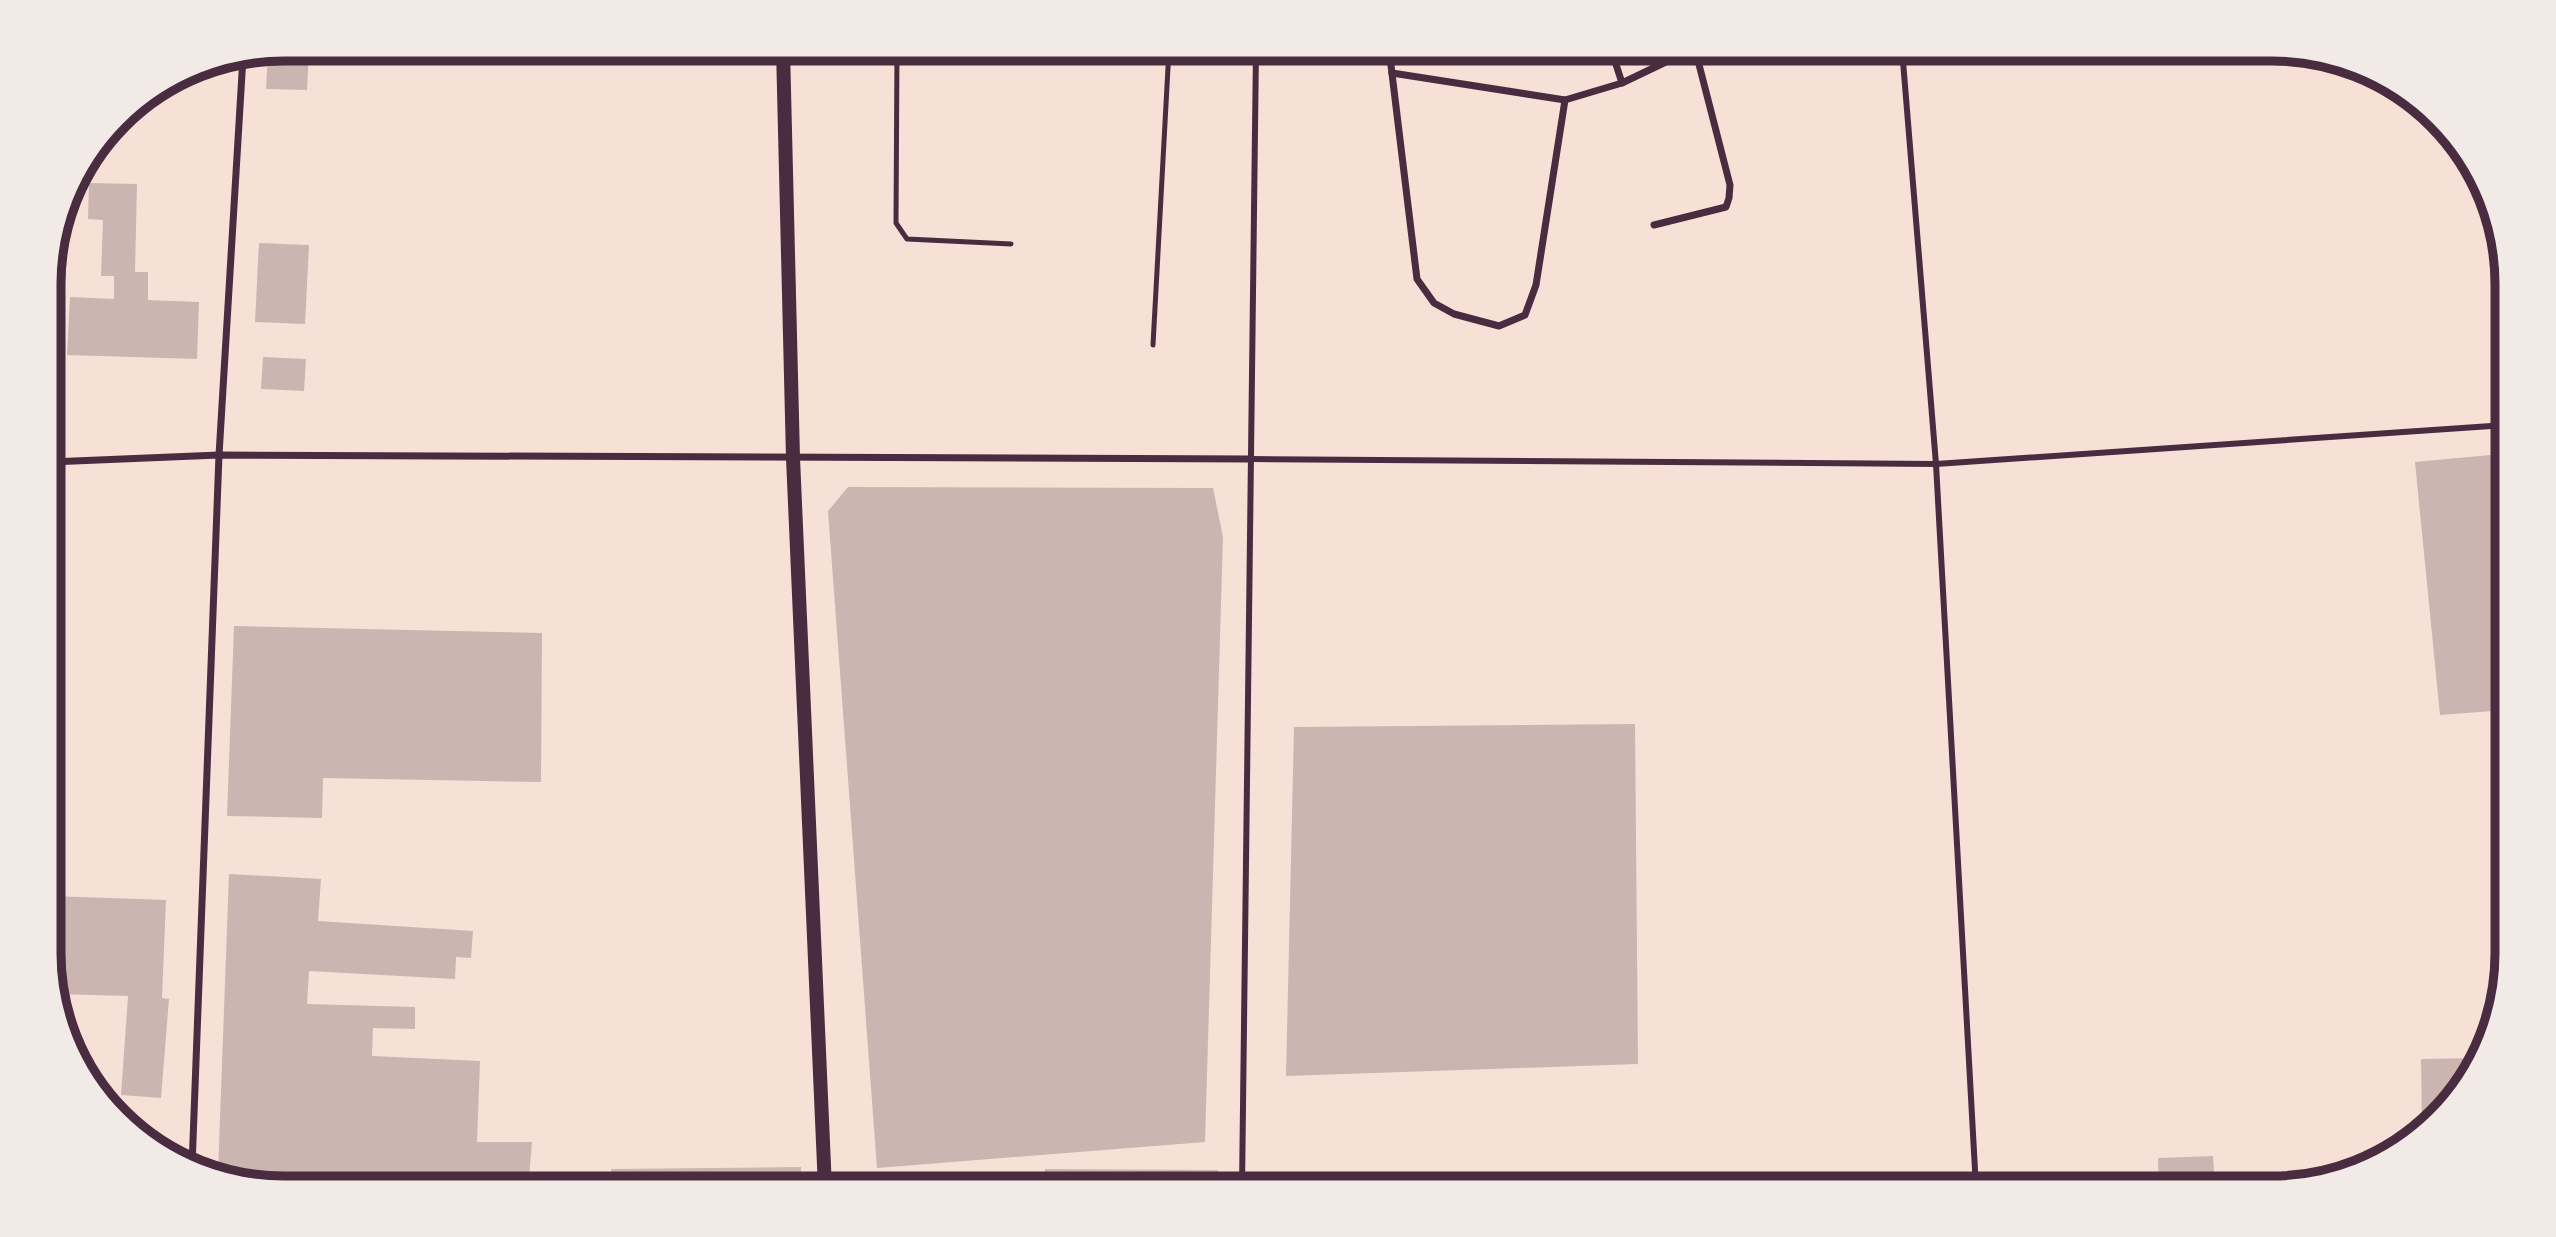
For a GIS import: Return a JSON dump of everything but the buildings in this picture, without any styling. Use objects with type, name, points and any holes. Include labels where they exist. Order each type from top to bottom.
[{"type":"main road","points":[[783,61],[793,458],[824,1176]]},
{"type":"street","points":[[1242,1176],[1256,61]]},
{"type":"street","points":[[1390,61],[1417,279],[1434,303],[1454,314],[1499,326],[1524,316],[1536,285],[1564,100]]},
{"type":"street","points":[[1615,61],[1622,83]]},
{"type":"street","points":[[1392,73],[1564,100],[1622,83],[1669,61]]},
{"type":"street","points":[[1654,225],[1726,207],[1729,198],[1730,185],[1697,61]]},
{"type":"street","points":[[1903,61],[1936,464],[1975,1175]]},
{"type":"street","points":[[192,1156],[219,455],[242,66]]},
{"type":"street","points":[[62,462],[219,455],[1936,464],[2495,426]]},
{"type":"lane","points":[[897,61],[896,223],[907,239],[1011,244]]},
{"type":"lane","points":[[1153,345],[1168,61]]}]
